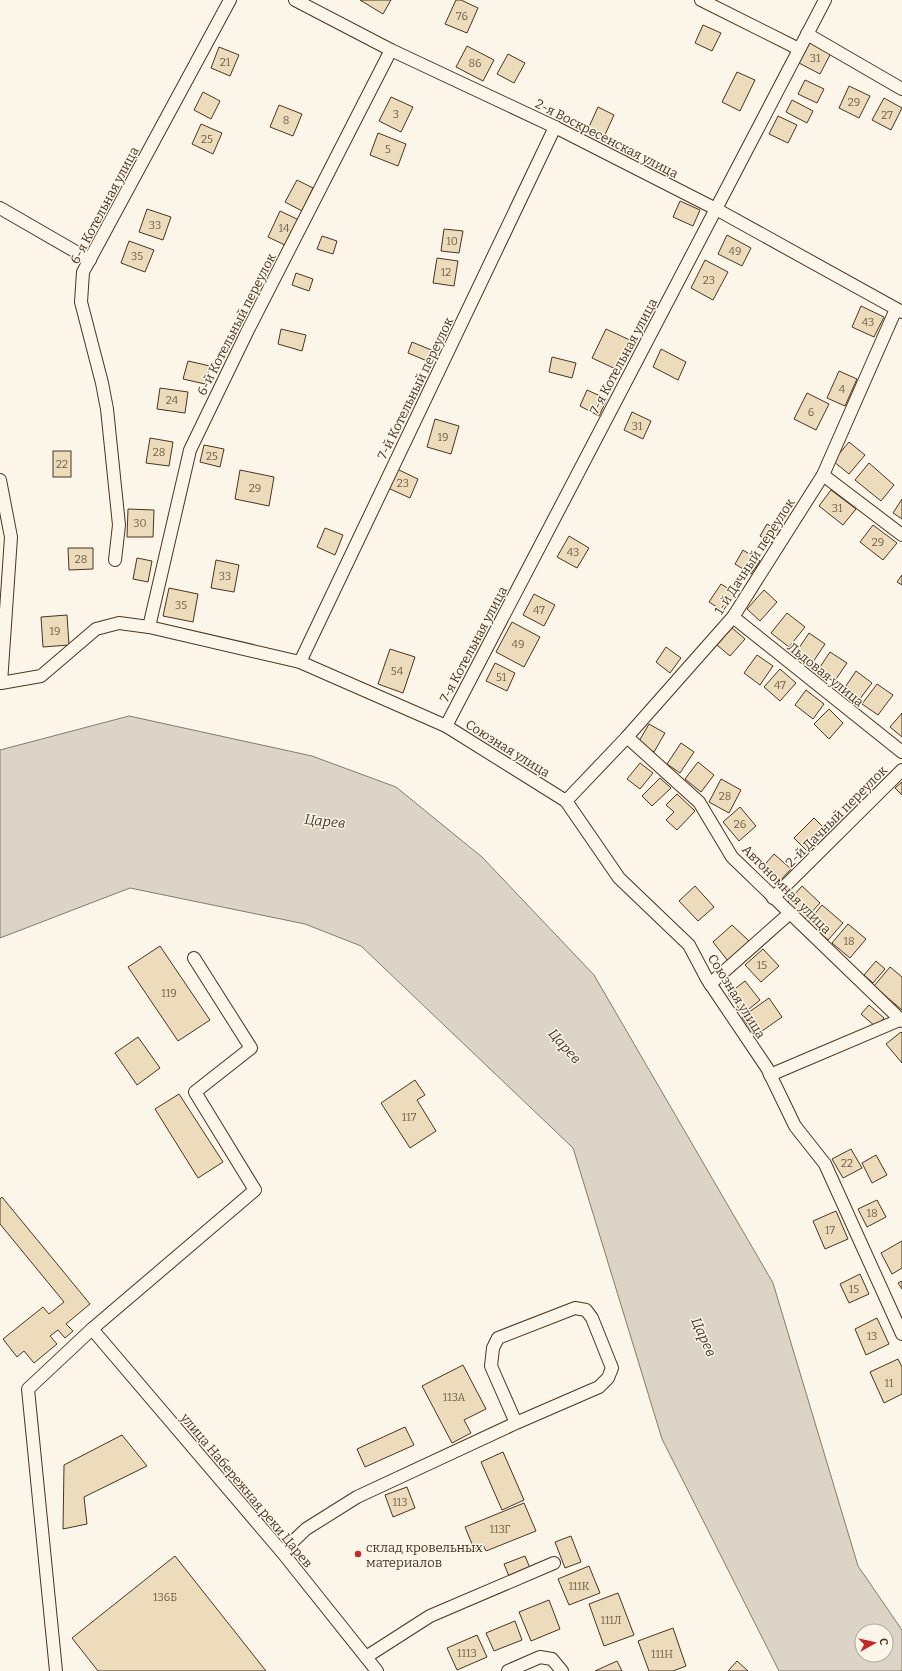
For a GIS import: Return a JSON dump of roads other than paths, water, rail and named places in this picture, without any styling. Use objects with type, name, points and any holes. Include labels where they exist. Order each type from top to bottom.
[{"type":"street","name":"6-я Котельная улица","points":[[116,560],[118,525],[107,409],[82,302],[83,272],[230,0]]},
{"type":"street","name":"2-я Воскресенская улица","points":[[295,0],[391,50],[556,127],[716,209],[899,310]]},
{"type":"street","points":[[701,0],[799,49]]},
{"type":"street","name":"7-я Котельная улица","points":[[446,726],[824,0]]},
{"type":"street","points":[[807,34],[902,89]]},
{"type":"street","name":"6-й Котельный переулок","points":[[149,627],[192,445],[252,323],[391,50]]},
{"type":"street","name":"7-й Котельный переулок","points":[[300,662],[556,127]]},
{"type":"street","points":[[0,208],[90,260]]},
{"type":"street","name":"1-й Дачный переулок","points":[[566,801],[627,737],[733,617],[824,475],[899,310]]},
{"type":"street","points":[[824,475],[902,535]]},
{"type":"street","name":"Союзная улица","points":[[0,480],[11,537],[2,683],[41,676],[96,629],[119,623],[149,627],[300,662],[446,726],[566,801],[619,878],[689,945],[710,984],[770,1074],[795,1126],[824,1164],[902,1334]]},
{"type":"street","name":"Льдовая улица","points":[[733,617],[902,752]]},
{"type":"street","name":"Автономная улица","points":[[627,737],[699,802],[732,856],[902,1020]]},
{"type":"street","name":"2-й Дачный переулок","points":[[774,898],[902,770]]},
{"type":"street","points":[[710,984],[790,913]]},
{"type":"street","points":[[56,1671],[28,1389],[92,1329],[255,1190],[195,1092],[251,1048],[194,958]]},
{"type":"street","points":[[770,1074],[902,1020]]},
{"type":"street","points":[[282,1552],[306,1529],[358,1497],[516,1423],[599,1387],[608,1378],[612,1368],[592,1318],[586,1310],[575,1308],[498,1338],[492,1348],[491,1366],[516,1423]]},
{"type":"street","name":"улица Набережная реки Царев","points":[[92,1329],[282,1552],[377,1671]]},
{"type":"street","points":[[366,1657],[430,1616],[554,1563]]},
{"type":"street","points":[[508,1671],[540,1657],[552,1659],[562,1671]]},
{"type":"water","name":"Царев","points":[[129,716],[312,756],[396,787],[482,857],[594,975],[773,1283],[858,1566],[902,1630],[902,1671],[779,1671],[662,1439],[573,1148],[361,946],[305,924],[130,888],[0,938],[0,750]]},
{"type":"place","name":"склад кровельных материалов","points":[[358,1554]]}]
